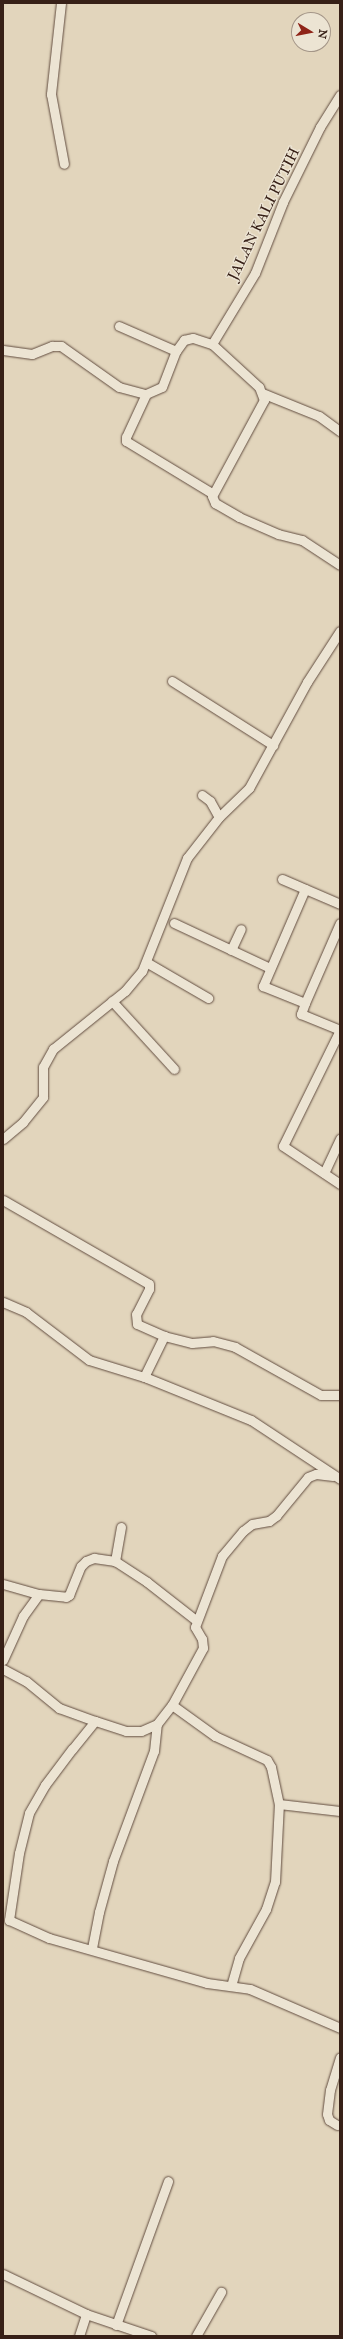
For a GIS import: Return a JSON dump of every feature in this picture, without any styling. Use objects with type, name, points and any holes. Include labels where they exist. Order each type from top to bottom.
[{"type":"street","points":[[61,3],[51,94],[64,164]]},
{"type":"street","name":"JALAN KALI PUTIH","points":[[212,344],[255,273],[284,202],[320,127],[340,95]]},
{"type":"street","points":[[119,326],[176,350]]},
{"type":"street","points":[[3,350],[32,354],[52,346],[61,346],[119,387],[146,394],[162,388],[176,350],[187,338],[193,338],[212,344],[259,387],[264,400],[259,412],[212,492]]},
{"type":"street","points":[[262,393],[319,416],[340,431]]},
{"type":"street","points":[[146,394],[126,437],[126,441],[212,492],[215,503],[227,511],[258,526],[302,540],[340,565]]},
{"type":"street","points":[[3,1139],[24,1122],[42,1097],[43,1067],[53,1049],[112,1001],[136,979],[146,962],[158,925],[187,858],[219,817],[249,788],[307,682],[340,631]]},
{"type":"street","points":[[172,681],[273,745]]},
{"type":"street","points":[[202,795],[210,801],[219,817]]},
{"type":"street","points":[[282,879],[340,904]]},
{"type":"street","points":[[305,889],[263,986],[305,1003]]},
{"type":"street","points":[[174,923],[270,968]]},
{"type":"street","points":[[340,923],[301,1014],[340,1030],[336,1047],[283,1146],[340,1184]]},
{"type":"street","points":[[231,950],[241,929]]},
{"type":"street","points":[[146,962],[208,998]]},
{"type":"street","points":[[112,1001],[174,1069]]},
{"type":"street","points":[[324,1173],[340,1138]]},
{"type":"street","points":[[3,1200],[149,1284],[149,1289],[136,1314],[136,1323],[164,1336],[192,1343],[213,1341],[235,1347],[321,1395],[340,1395]]},
{"type":"street","points":[[3,1302],[26,1312],[89,1360],[144,1377],[251,1420],[286,1441],[337,1477]]},
{"type":"street","points":[[144,1377],[164,1336]]},
{"type":"street","points":[[3,1669],[26,1680],[59,1708],[95,1721],[126,1730],[142,1731],[157,1724],[172,1705],[203,1648],[202,1639],[196,1631],[197,1621],[222,1556],[232,1543],[252,1524],[269,1521],[276,1516],[308,1477],[320,1474],[337,1477]]},
{"type":"street","points":[[115,1561],[121,1527]]},
{"type":"street","points":[[3,1584],[39,1594],[66,1597],[69,1595],[81,1566],[86,1561],[94,1558],[115,1561],[147,1582],[197,1621]]},
{"type":"street","points":[[3,1660],[23,1616],[39,1594]]},
{"type":"street","points":[[172,1705],[215,1736],[267,1760],[279,1804],[275,1882],[266,1909],[240,1958],[231,1986]]},
{"type":"street","points":[[95,1721],[45,1784],[29,1813],[19,1853],[6,1919],[49,1938],[92,1948],[207,1983],[250,1989],[340,2028]]},
{"type":"street","points":[[92,1948],[99,1912],[113,1861],[154,1751],[157,1724]]},
{"type":"street","points":[[279,1804],[340,1811]]},
{"type":"street","points":[[338,2124],[329,2120],[327,2114],[330,2090],[340,2057]]},
{"type":"street","points":[[116,2325],[168,2181]]},
{"type":"street","points":[[3,2274],[86,2314],[152,2336]]},
{"type":"street","points":[[196,2336],[221,2292]]},
{"type":"street","points":[[79,2336],[86,2314]]}]
